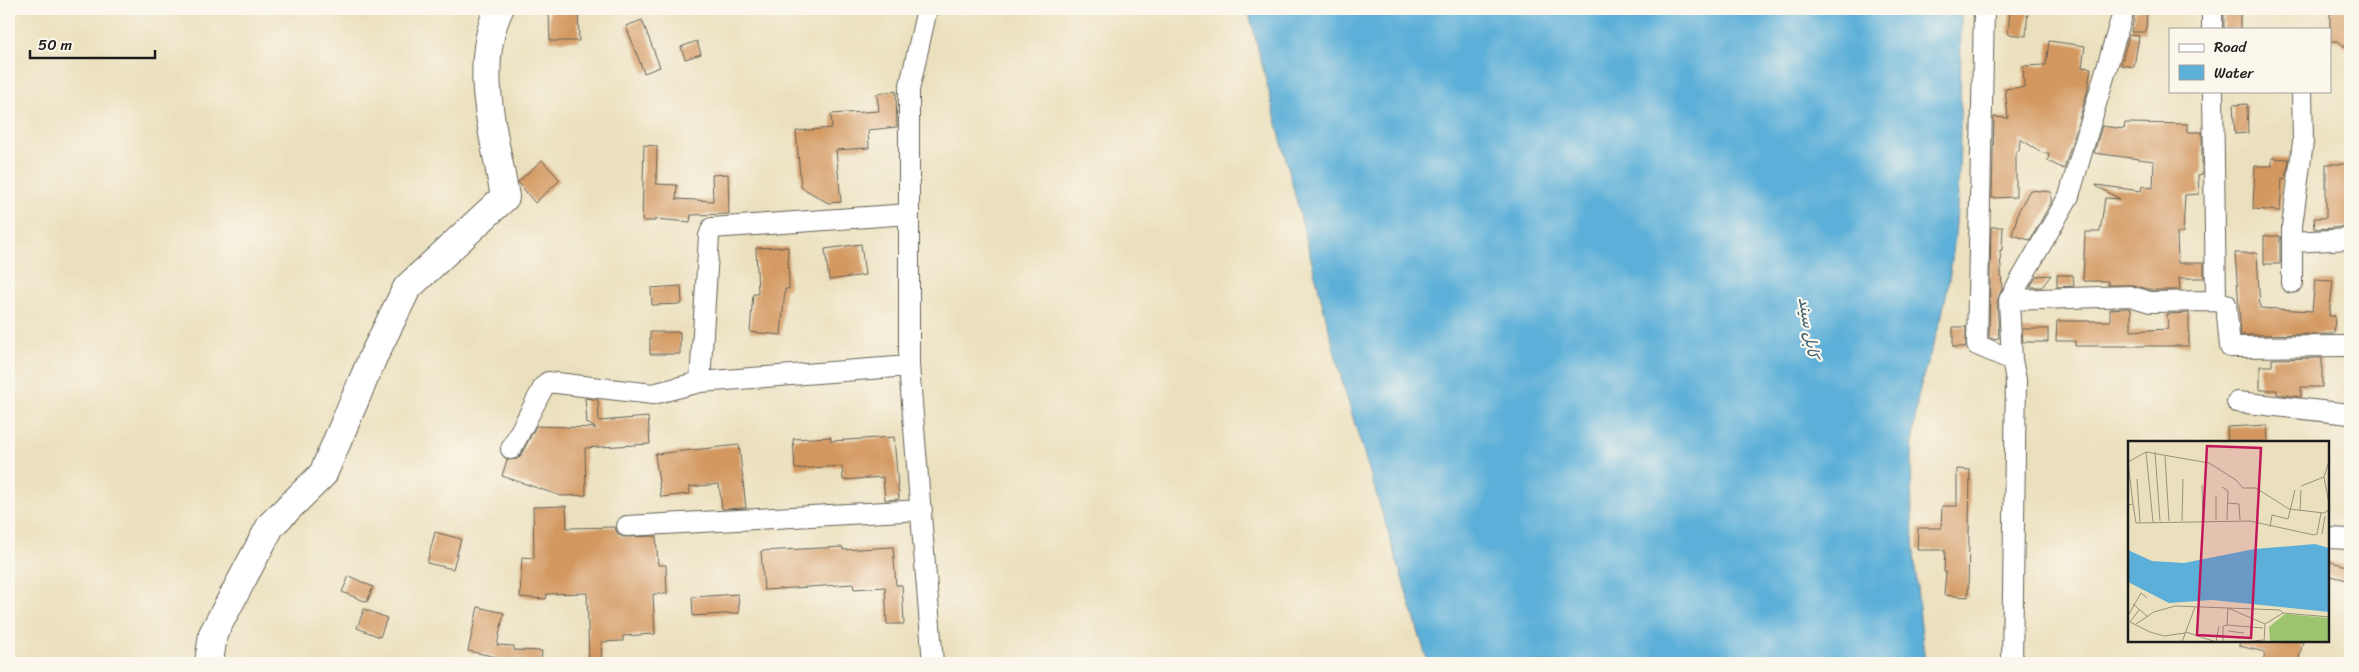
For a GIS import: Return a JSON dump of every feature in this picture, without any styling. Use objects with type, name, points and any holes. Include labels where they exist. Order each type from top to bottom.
[{"type":"street","points":[[209,663],[213,634],[271,525],[323,474],[373,358],[406,288],[505,197],[486,85],[490,28],[499,9]]},
{"type":"street","points":[[927,9],[909,90],[909,366],[933,663]]},
{"type":"street","points":[[1984,9],[1977,345],[2012,360]]},
{"type":"street","points":[[2012,663],[2016,380],[2012,360],[2009,300],[2069,196],[2124,9]]},
{"type":"street","points":[[2212,9],[2212,28]]},
{"type":"street","points":[[2213,92],[2216,301]]},
{"type":"street","points":[[2292,283],[2292,242],[2303,142],[2302,92]]},
{"type":"street","points":[[700,382],[708,236],[712,228],[909,214]]},
{"type":"street","points":[[2292,242],[2350,239]]},
{"type":"street","points":[[2009,300],[2130,296],[2150,302],[2216,301],[2226,304],[2230,347],[2350,346]]},
{"type":"street","points":[[511,449],[544,386],[548,382],[653,394],[700,382],[909,366]]},
{"type":"street","points":[[2237,402],[2350,414]]},
{"type":"street","points":[[627,526],[922,510]]},
{"type":"street","points":[[2329,538],[2350,539]]},
{"type":"water","name":"کابل سيند","points":[[1248,9],[1961,9],[1960,151],[1955,236],[1950,276],[1942,315],[1918,398],[1913,442],[1913,537],[1925,663],[1428,663],[1343,385]]},
{"type":"building","points":[[549,9],[578,9],[579,41],[550,41]]},
{"type":"building","points":[[2010,9],[2028,9],[2026,36],[2008,34]]},
{"type":"building","points":[[2136,9],[2147,9],[2146,32],[2131,32]]},
{"type":"building","points":[[2224,9],[2240,9],[2240,28],[2224,28]]},
{"type":"building","points":[[2330,9],[2350,9],[2350,52],[2338,41],[2332,41],[2332,28],[2330,28]]},
{"type":"building","points":[[642,20],[660,67],[644,73],[626,26]]},
{"type":"building","points":[[2129,35],[2139,36],[2134,67],[2121,65]]},
{"type":"building","points":[[697,41],[701,54],[685,59],[681,47]]},
{"type":"building","points":[[2049,41],[2085,46],[2082,67],[2091,68],[2087,93],[2064,169],[2048,161],[2049,153],[2043,153],[2020,139],[2019,151],[2016,151],[2016,197],[1992,198],[1994,117],[2008,118],[2005,89],[2024,87],[2023,66],[2046,65]]},
{"type":"building","points":[[896,91],[897,127],[868,130],[869,148],[836,150],[841,202],[828,203],[801,187],[796,131],[832,128],[831,114],[879,111],[877,94]]},
{"type":"building","points":[[2247,104],[2248,133],[2235,134],[2233,105]]},
{"type":"building","points":[[2125,123],[2188,124],[2188,132],[2202,132],[2202,174],[2198,175],[2199,194],[2185,195],[2183,233],[2177,233],[2178,263],[2204,263],[2204,278],[2179,278],[2180,290],[2152,290],[2133,285],[2108,285],[2108,281],[2083,281],[2085,232],[2100,232],[2105,198],[2120,199],[2096,185],[2141,191],[2142,186],[2153,188],[2154,161],[2094,153],[2102,126],[2124,129]]},
{"type":"building","points":[[644,145],[657,146],[656,184],[677,185],[676,199],[713,201],[712,175],[728,174],[729,214],[691,215],[690,222],[655,219],[655,221],[642,221]]},
{"type":"building","points":[[2272,158],[2289,159],[2286,179],[2282,178],[2280,211],[2253,209],[2255,166],[2272,166]]},
{"type":"building","points":[[542,160],[560,180],[535,203],[518,182]]},
{"type":"building","points":[[2326,164],[2348,164],[2348,227],[2315,229],[2314,218],[2326,218]]},
{"type":"building","points":[[2030,190],[2051,192],[2051,203],[2030,240],[2012,235],[2019,210]]},
{"type":"building","points":[[1991,227],[2003,227],[2002,250],[2000,250],[2002,289],[1997,301],[1999,338],[1992,339],[1989,337]]},
{"type":"building","points":[[2264,236],[2280,236],[2280,264],[2264,264]]},
{"type":"building","points":[[861,244],[865,275],[829,280],[825,249]]},
{"type":"building","points":[[788,247],[789,289],[785,289],[781,335],[750,332],[753,294],[758,294],[756,248]]},
{"type":"building","points":[[2235,253],[2257,253],[2260,308],[2312,311],[2315,280],[2333,281],[2329,316],[2335,316],[2334,334],[2241,335]]},
{"type":"building","points":[[2051,275],[2042,287],[2030,287],[2037,276]]},
{"type":"building","points":[[2057,275],[2073,275],[2074,286],[2057,287]]},
{"type":"building","points":[[681,286],[682,304],[652,305],[651,288]]},
{"type":"building","points":[[2110,309],[2131,309],[2131,331],[2168,329],[2167,314],[2189,313],[2189,346],[2075,346],[2075,341],[2056,341],[2057,321],[2110,321]]},
{"type":"building","points":[[1953,327],[1966,327],[1966,347],[1953,347]]},
{"type":"building","points":[[2022,329],[2048,329],[2048,342],[2023,342]]},
{"type":"building","points":[[650,332],[680,332],[680,354],[650,354]]},
{"type":"building","points":[[2322,358],[2322,387],[2301,387],[2301,397],[2277,394],[2277,390],[2260,390],[2260,366],[2272,366],[2272,359]]},
{"type":"building","points":[[585,398],[598,400],[599,421],[648,417],[650,444],[585,448],[586,495],[561,496],[502,476],[507,460],[517,459],[521,455],[536,426],[596,428],[585,422],[587,422]]},
{"type":"building","points":[[2267,425],[2268,441],[2228,441],[2227,427]]},
{"type":"building","points":[[831,437],[831,441],[894,437],[899,499],[885,500],[883,477],[843,480],[842,466],[795,469],[793,439]]},
{"type":"building","points":[[739,445],[746,508],[722,509],[719,484],[689,487],[690,494],[661,497],[655,454]]},
{"type":"building","points":[[1957,469],[1970,470],[1968,597],[1944,595],[1945,550],[1917,550],[1918,528],[1941,528],[1942,506],[1957,506]]},
{"type":"building","points":[[566,506],[567,528],[615,527],[617,533],[622,537],[656,536],[658,565],[666,565],[667,594],[653,594],[655,634],[623,636],[623,641],[601,642],[602,663],[589,663],[587,593],[547,594],[546,599],[520,597],[522,557],[534,558],[533,507]]},
{"type":"building","points":[[435,532],[461,539],[453,569],[427,563]]},
{"type":"building","points":[[843,547],[843,550],[893,547],[896,585],[902,585],[904,624],[887,624],[885,587],[854,589],[853,584],[764,590],[761,551]]},
{"type":"building","points":[[2329,561],[2350,567],[2350,581],[2329,575]]},
{"type":"building","points":[[349,576],[373,587],[367,602],[342,592]]},
{"type":"building","points":[[738,594],[739,613],[693,616],[692,597]]},
{"type":"building","points":[[478,607],[504,613],[497,645],[514,646],[514,650],[542,651],[541,663],[496,663],[497,657],[468,651]]},
{"type":"building","points":[[364,609],[387,618],[380,637],[357,628]]},
{"type":"building","points":[[2240,642],[2303,642],[2298,663],[2263,663],[2265,652],[2239,646]]}]
